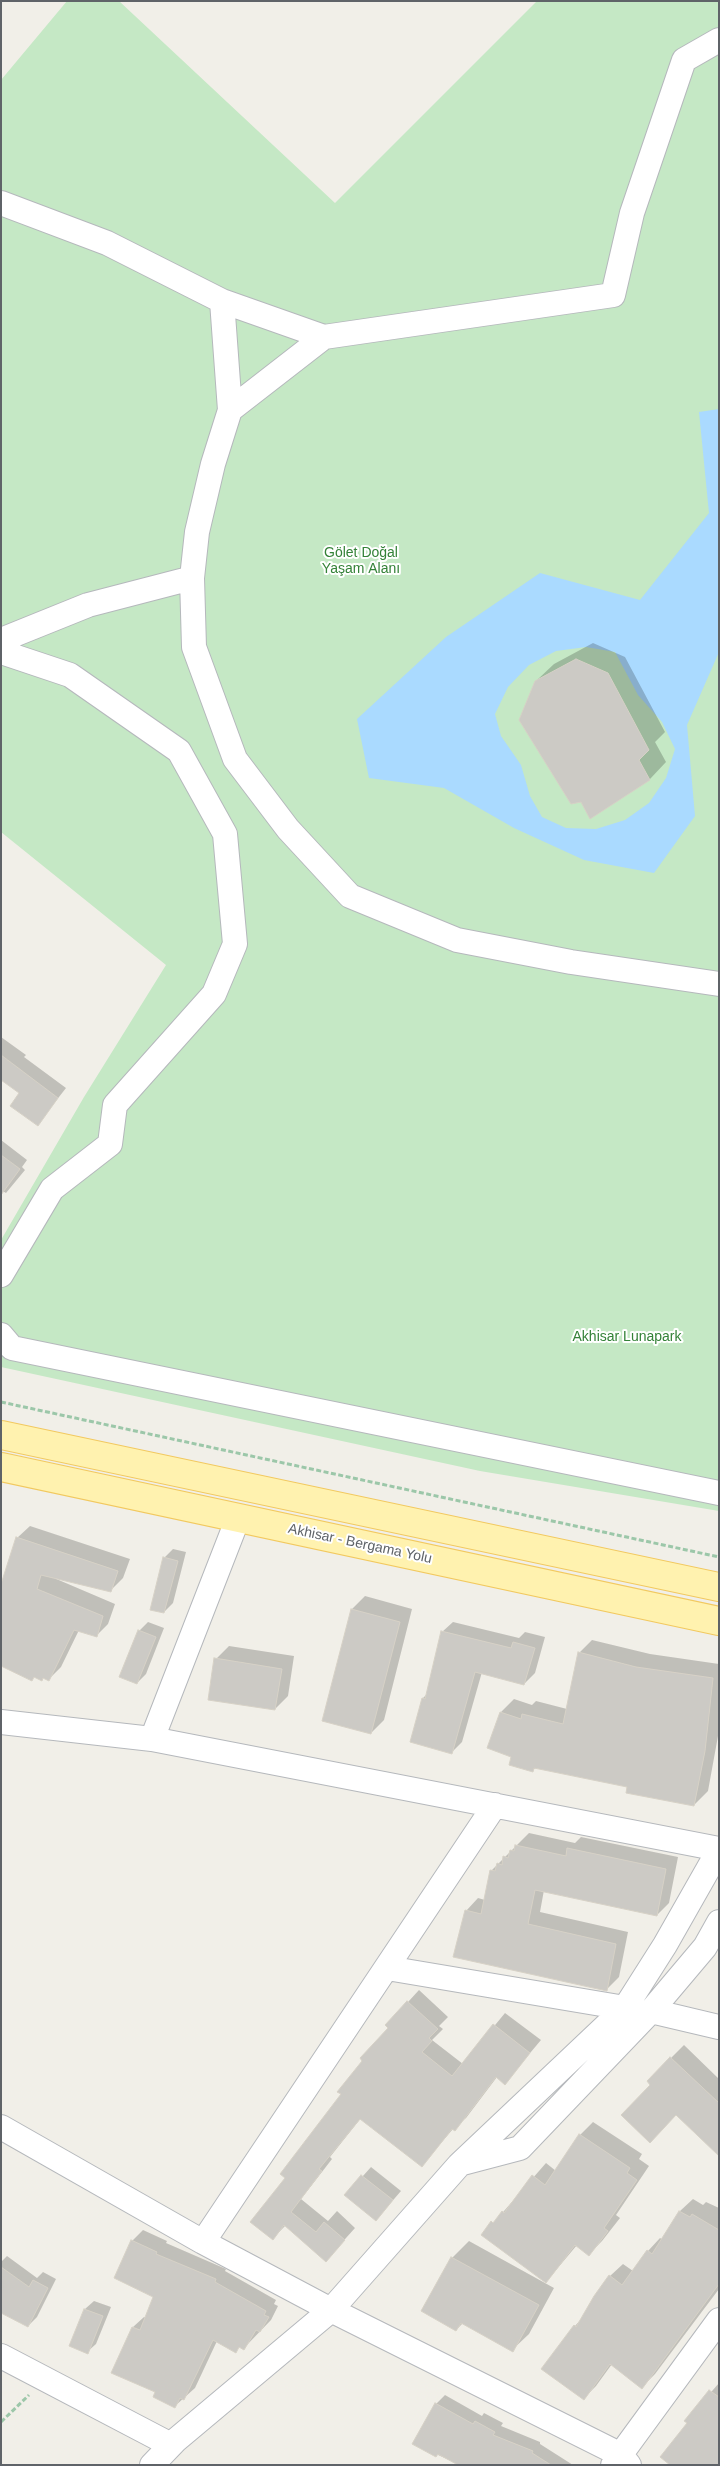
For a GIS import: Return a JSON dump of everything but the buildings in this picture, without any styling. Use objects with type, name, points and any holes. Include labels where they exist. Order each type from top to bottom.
[{"type":"main road","points":[[1,1435],[719,1587]]},
{"type":"main road","name":"Akhisar - Bergama Yolu","points":[[1,1468],[719,1621]]},
{"type":"street","points":[[1,203],[107,243],[222,301],[324,337],[613,296],[632,213],[684,60],[719,40]]},
{"type":"street","points":[[222,301],[230,410],[213,464],[196,532],[192,578],[194,647],[235,759],[288,829],[350,896],[457,940],[571,962],[719,984]]},
{"type":"street","points":[[230,410],[324,337]]},
{"type":"street","points":[[1,640],[88,605],[192,578]]},
{"type":"street","points":[[1,652],[70,675],[179,751],[225,834],[235,944],[214,994],[115,1105],[110,1144],[52,1189],[1,1275]]},
{"type":"street","points":[[1,1335],[12,1348],[719,1493]]},
{"type":"street","points":[[152,1739],[238,1518]]},
{"type":"street","points":[[1,1722],[152,1739],[719,1849],[665,1945],[625,2008],[459,2165],[331,2310],[171,2445],[152,2465]]},
{"type":"street","points":[[204,2242],[495,1805]]},
{"type":"street","points":[[459,2165],[520,2148],[651,2011],[705,1947],[719,1922]]},
{"type":"street","points":[[386,1968],[625,2008]]},
{"type":"street","points":[[651,2011],[719,2027]]},
{"type":"street","points":[[1,2127],[204,2242],[621,2462],[719,2320]]},
{"type":"street","points":[[1,2356],[171,2445]]},
{"type":"path","points":[[1,1402],[719,1557]]},
{"type":"path","points":[[1,2422],[45,2379]]},
{"type":"green space","name":"Gölet Doğal Yaşam Alanı","points":[[67,1],[119,1],[335,203],[537,1],[719,1],[719,1511],[480,1471],[1,1367],[1,1240],[84,1097],[166,965],[1,832],[1,80]]},
{"type":"water","points":[[719,409],[719,652],[687,725],[695,816],[654,873],[584,860],[514,828],[444,788],[369,778],[357,719],[446,637],[540,573],[640,600],[709,513],[699,412]],"holes":[[[586,647],[615,652],[638,695],[662,722],[675,749],[666,778],[649,803],[625,820],[596,829],[566,828],[542,817],[530,796],[521,765],[501,736],[495,714],[508,687],[529,665],[556,651]]]},
{"type":"park label","name":"Akhisar Lunapark","points":[[627,1337]]}]
